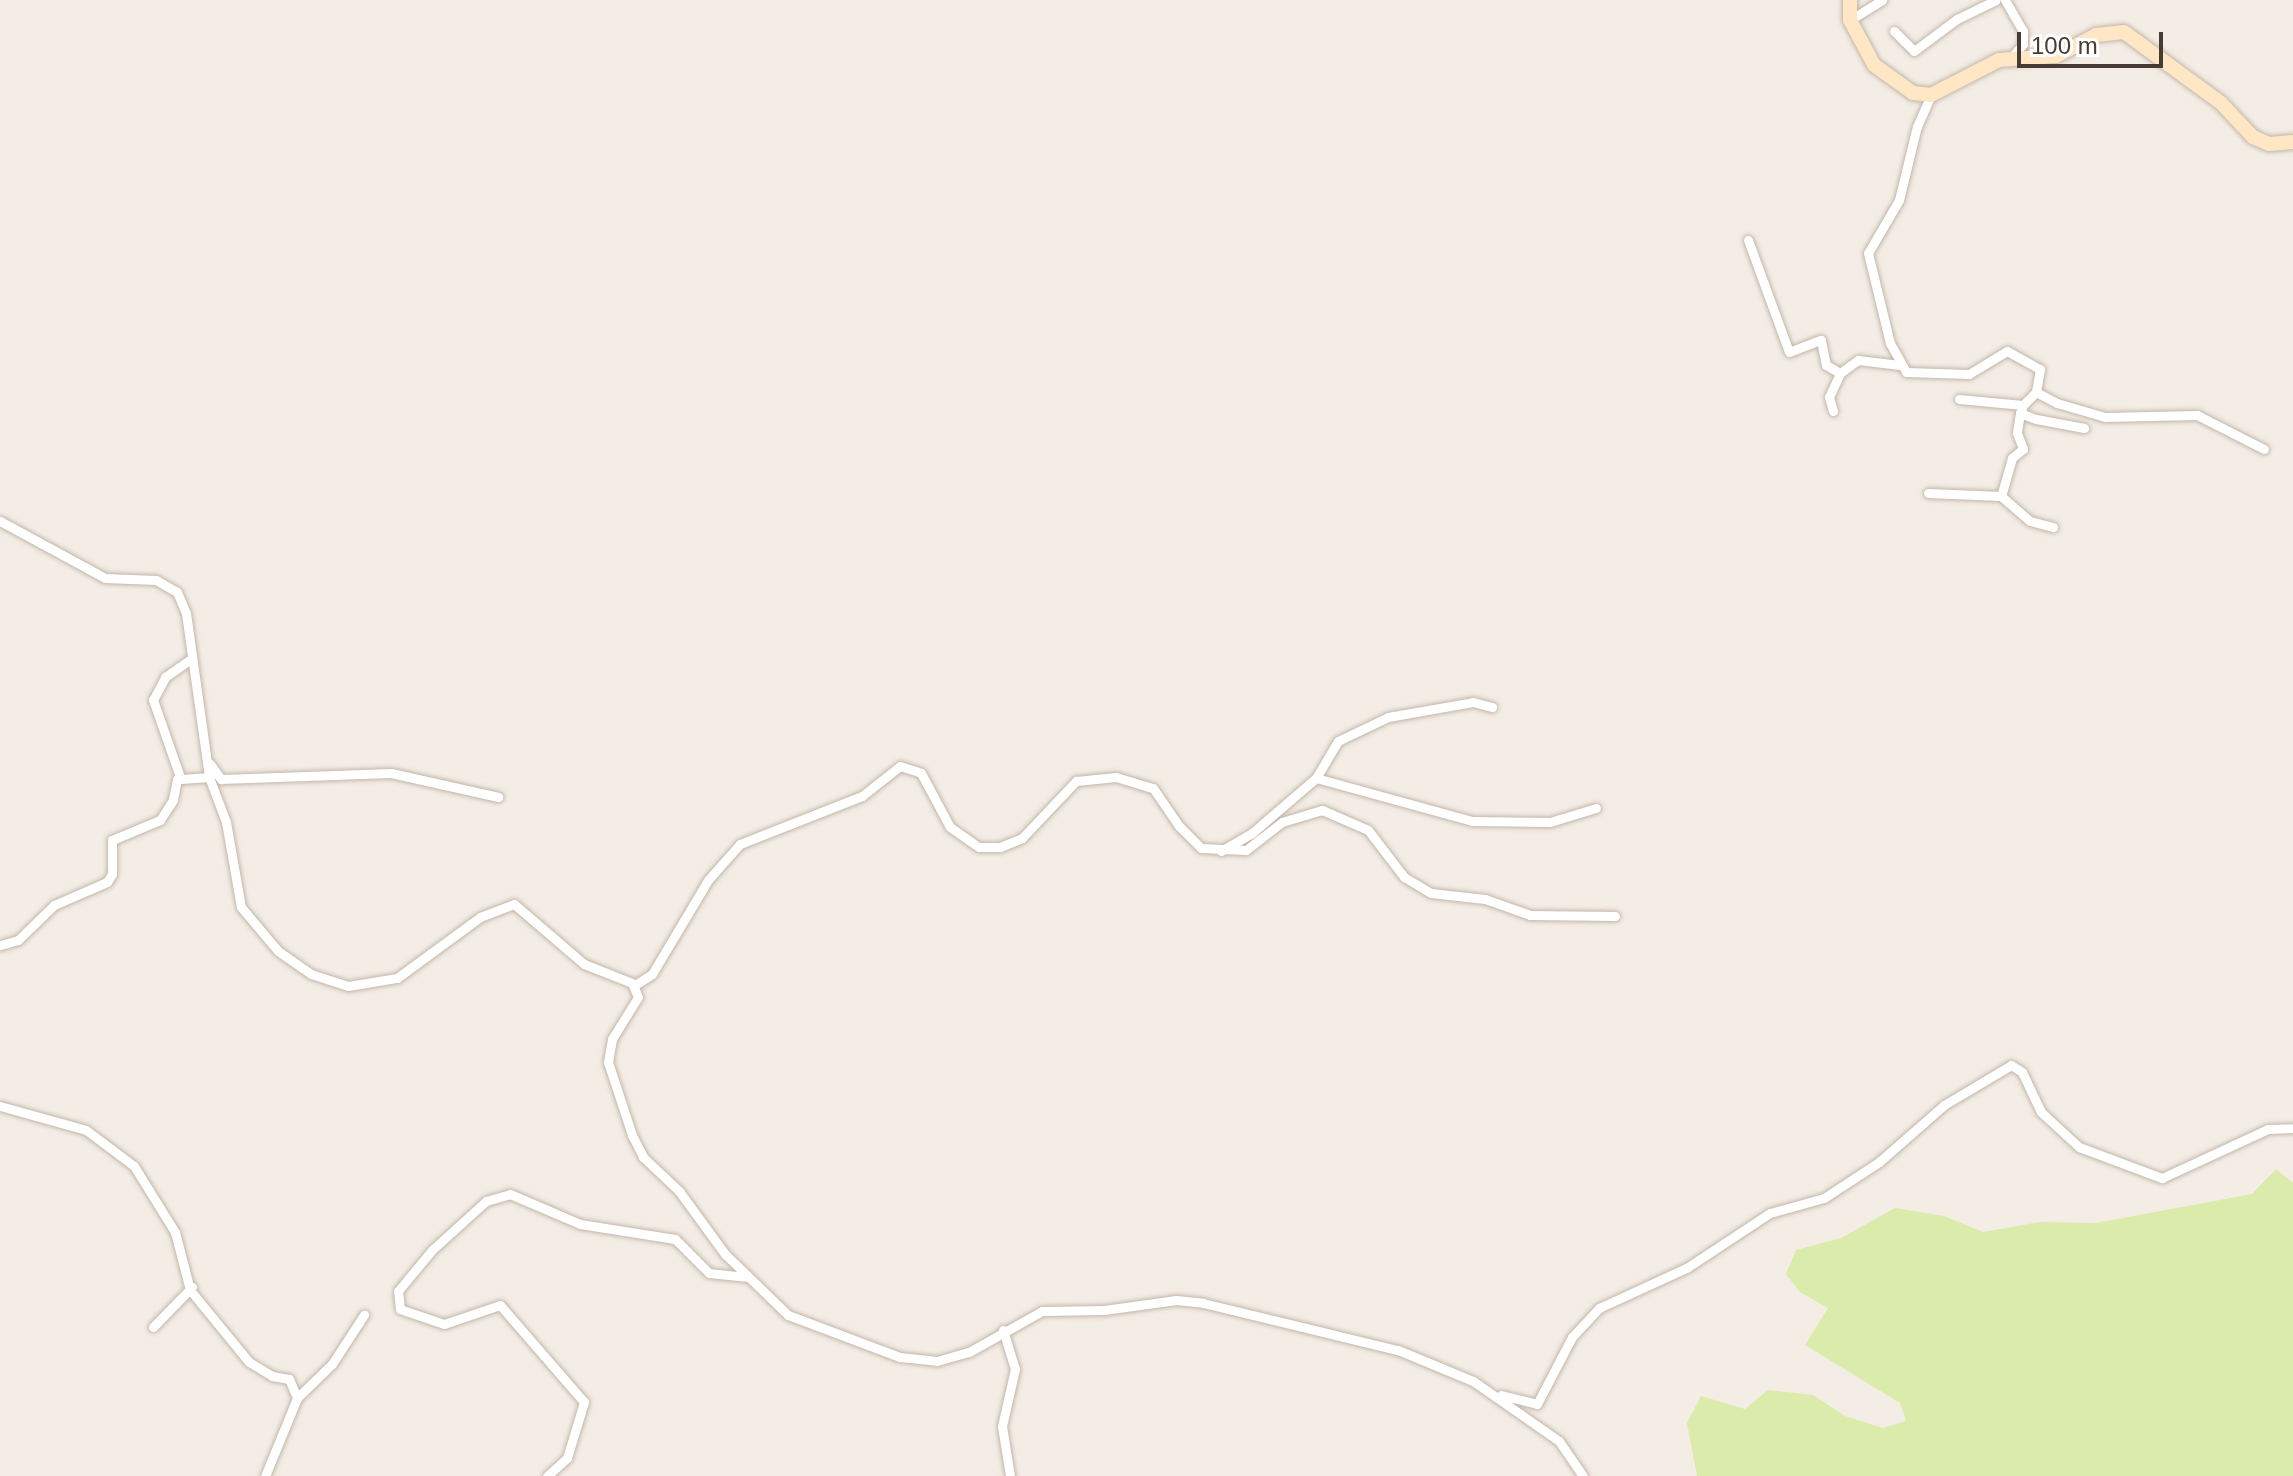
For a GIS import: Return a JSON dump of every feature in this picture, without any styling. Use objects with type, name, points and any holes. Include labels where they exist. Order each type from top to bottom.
[{"type":"street","points":[[1850,0],[1850,20],[1881,73],[1913,93],[1931,95],[2010,59],[2056,56],[2096,35],[2124,32],[2211,94],[2259,141],[2293,142]]},
{"type":"street","points":[[1850,20],[1882,0]]},
{"type":"street","points":[[1894,31],[1914,51],[1957,19],[1996,0]]},
{"type":"street","points":[[2005,0],[2023,31],[2023,44],[2010,59]]},
{"type":"street","points":[[1900,365],[1868,253],[1899,200],[1917,126],[1931,95]]},
{"type":"street","points":[[1748,240],[1789,352],[1821,340],[1826,365],[1840,373]]},
{"type":"street","points":[[1833,411],[1829,397],[1840,373],[1858,360],[1900,365],[1913,376],[1969,374],[2007,351],[2043,373],[2036,392],[2021,409],[2017,433],[2023,449],[2012,458],[2001,496]]},
{"type":"street","points":[[2036,392],[2105,417],[2197,415],[2264,449]]},
{"type":"street","points":[[1959,399],[2021,409],[2084,428]]},
{"type":"street","points":[[1928,493],[2001,496],[2030,521],[2053,527]]},
{"type":"street","points":[[0,521],[105,578],[166,583],[186,613],[209,777],[226,822],[241,907],[270,943],[311,974],[348,986],[397,978],[480,917],[514,904],[584,964],[635,985]]},
{"type":"street","points":[[0,945],[18,940],[54,905],[107,882],[112,874],[112,840],[160,820],[180,777],[153,700],[165,677],[192,658]]},
{"type":"street","points":[[1221,851],[1252,833],[1316,778],[1333,745],[1388,717],[1473,702],[1492,707]]},
{"type":"street","points":[[203,741],[211,767],[221,779],[391,773],[498,797]]},
{"type":"street","points":[[635,985],[652,974],[708,880],[740,844],[862,796],[897,766],[921,773],[950,827],[979,847],[1017,841],[1074,782],[1107,776],[1149,785],[1194,843],[1221,851],[1246,850],[1282,822],[1322,810],[1368,830],[1404,877],[1431,893],[1485,899],[1530,915],[1615,916]]},
{"type":"street","points":[[180,777],[209,777]]},
{"type":"street","points":[[1316,778],[1472,821],[1550,822],[1596,808]]},
{"type":"street","points":[[635,985],[637,999],[612,1039],[608,1062],[632,1135],[643,1157],[679,1191],[746,1277],[788,1315],[828,1334],[916,1360],[956,1357],[1042,1311],[1188,1300],[1398,1350],[1497,1395],[1537,1404],[1572,1337],[1599,1308],[1688,1267],[1770,1213],[1824,1198],[1879,1162],[1944,1105],[2011,1065],[2022,1072],[2041,1112],[2079,1147],[2162,1178],[2268,1129],[2293,1128]]},
{"type":"street","points":[[0,1106],[96,1135],[134,1166],[175,1232],[192,1287],[249,1362],[272,1376],[286,1375],[297,1398]]},
{"type":"street","points":[[547,1476],[567,1458],[584,1402],[500,1305],[444,1324],[397,1306],[398,1291],[432,1250],[486,1201],[510,1194],[580,1224],[675,1239],[709,1273],[746,1277]]},
{"type":"street","points":[[153,1327],[192,1287]]},
{"type":"street","points":[[265,1476],[297,1398],[337,1358],[364,1315]]},
{"type":"street","points":[[1003,1330],[1015,1369],[1002,1426],[1010,1476]]},
{"type":"street","points":[[1497,1395],[1559,1441],[1583,1476]]},
{"type":"green space","points":[[2276,1169],[2293,1183],[2293,1476],[1697,1476],[1687,1423],[1701,1396],[1745,1409],[1768,1390],[1813,1395],[1845,1416],[1883,1428],[1906,1421],[1900,1403],[1805,1345],[1828,1308],[1800,1292],[1786,1274],[1796,1250],[1841,1238],[1895,1208],[1944,1216],[1983,1232],[2040,1222],[2096,1223],[2252,1194]]}]
